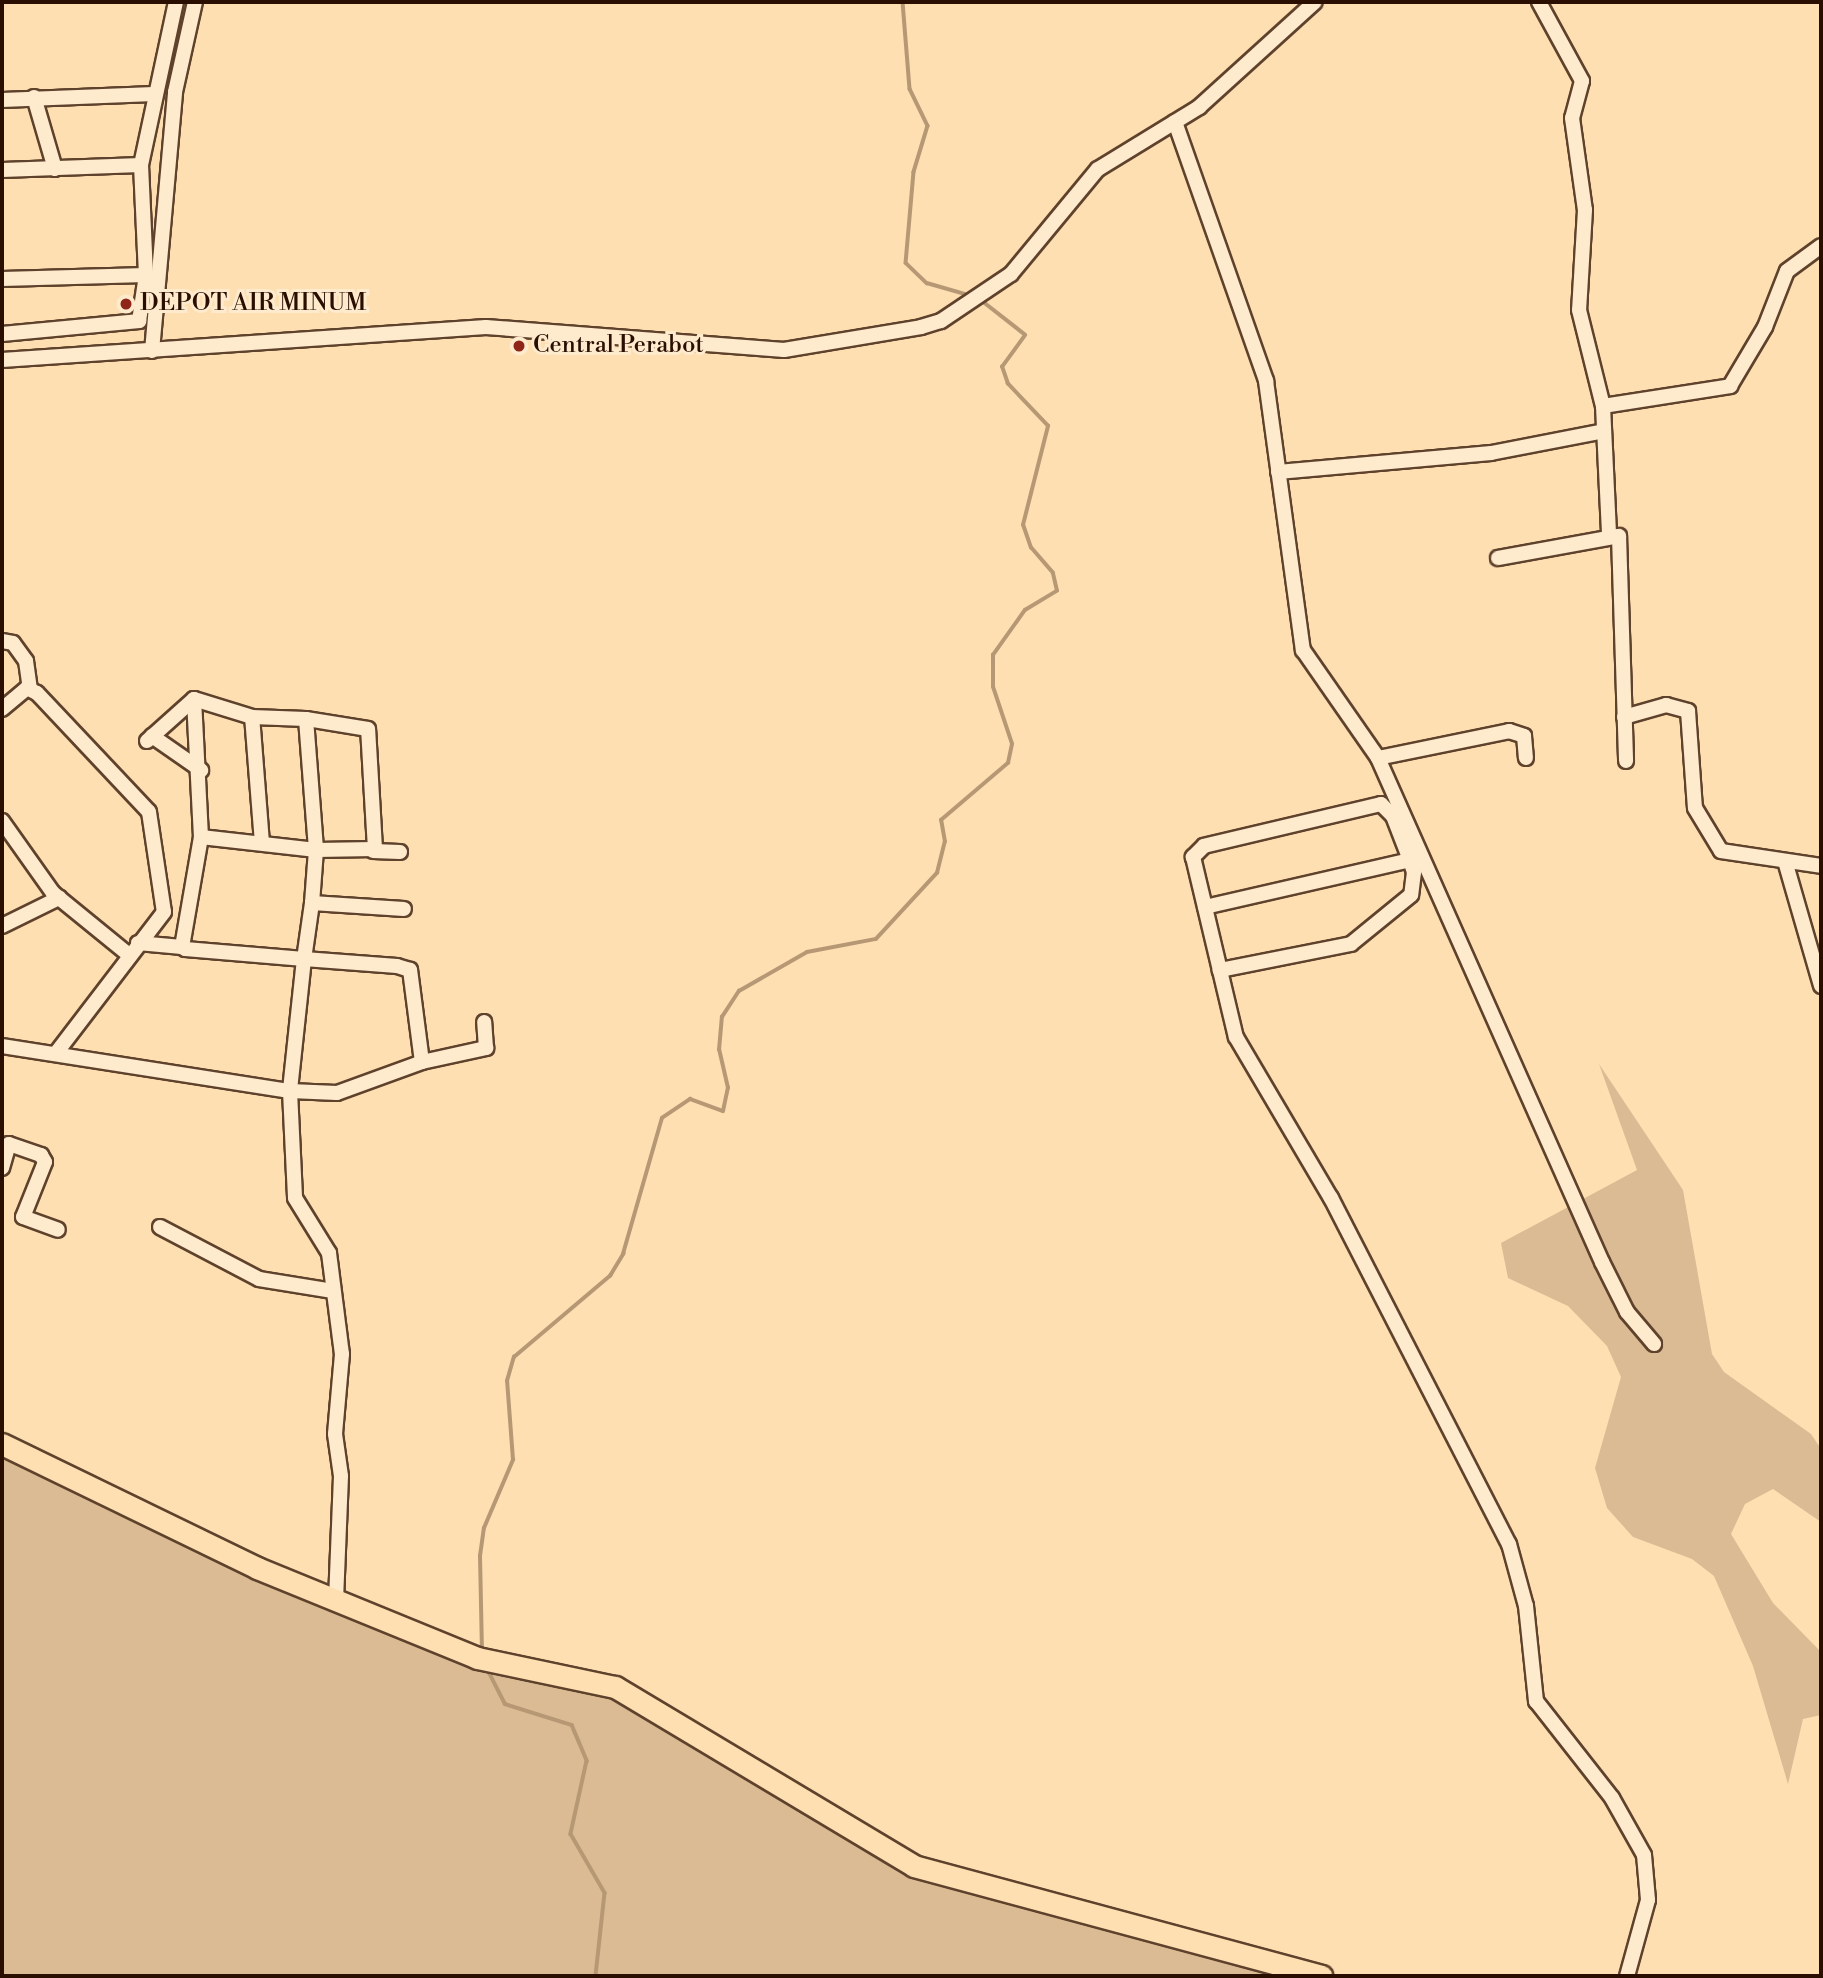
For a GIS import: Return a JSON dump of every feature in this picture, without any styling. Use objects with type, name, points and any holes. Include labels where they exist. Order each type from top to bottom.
[{"type":"highway","points":[[2,1444],[336,1602],[485,1661],[620,1689],[914,1866],[1321,1976]]},
{"type":"street","points":[[2,334],[134,326],[146,275],[141,165],[154,94],[176,2]]},
{"type":"street","points":[[152,351],[175,92],[195,2]]},
{"type":"street","points":[[2,360],[152,351],[312,335],[486,327],[784,350],[902,331],[958,311],[992,286],[1046,236],[1098,169],[1175,122],[1315,2]]},
{"type":"street","points":[[1539,2],[1581,75],[1572,118],[1585,211],[1579,310],[1603,406],[1609,533]]},
{"type":"street","points":[[2,100],[154,94]]},
{"type":"street","points":[[34,97],[55,169]]},
{"type":"street","points":[[1175,122],[1255,341],[1278,472],[1303,650],[1378,758],[1550,1134],[1602,1262],[1627,1312],[1654,1344]]},
{"type":"street","points":[[2,170],[141,165]]},
{"type":"street","points":[[1603,406],[1730,386],[1765,327],[1787,271],[1821,246]]},
{"type":"street","points":[[2,279],[146,275]]},
{"type":"street","points":[[1278,472],[1491,453],[1604,431]]},
{"type":"street","points":[[1498,558],[1609,533],[1619,536],[1624,549],[1626,761]]},
{"type":"street","points":[[2,641],[13,643],[26,661],[30,689],[149,812],[164,912],[133,949],[57,1052]]},
{"type":"street","points":[[2,709],[30,689]]},
{"type":"street","points":[[182,947],[201,836],[201,770],[194,699]]},
{"type":"street","points":[[194,699],[252,717],[306,719],[368,729],[373,851]]},
{"type":"street","points":[[194,699],[149,738],[201,770]]},
{"type":"street","points":[[1624,717],[1666,705],[1688,711],[1695,808],[1707,834],[1730,857],[1821,866]]},
{"type":"street","points":[[252,717],[262,843]]},
{"type":"street","points":[[306,719],[316,850],[290,1091],[295,1198],[326,1244],[342,1354],[335,1434],[341,1476],[336,1602]]},
{"type":"street","points":[[1378,758],[1509,731],[1524,736],[1525,758]]},
{"type":"street","points":[[1220,970],[1350,944],[1411,895],[1410,860],[1393,816],[1381,804],[1198,848],[1193,856],[1220,970],[1242,1049],[1331,1198],[1500,1523],[1526,1606],[1536,1701],[1612,1798],[1644,1855],[1648,1900],[1627,1976]]},
{"type":"street","points":[[2,821],[59,898],[133,949],[182,947],[410,970],[422,1062]]},
{"type":"street","points":[[201,836],[316,850],[400,852]]},
{"type":"street","points":[[1205,907],[1410,860]]},
{"type":"street","points":[[1785,861],[1821,986]]},
{"type":"street","points":[[2,926],[59,898]]},
{"type":"street","points":[[312,902],[404,909]]},
{"type":"street","points":[[2,1046],[57,1052],[290,1091],[337,1093],[422,1062],[486,1048],[484,1022]]},
{"type":"street","points":[[2,1168],[9,1144],[41,1155],[45,1162],[23,1217],[58,1230]]},
{"type":"street","points":[[160,1227],[259,1279],[333,1292]]},
{"type":"shaded area","points":[[1599,1064],[1683,1190],[1712,1354],[1724,1372],[1811,1434],[1821,1449],[1821,1522],[1773,1489],[1745,1504],[1731,1534],[1773,1603],[1821,1652],[1821,1715],[1803,1719],[1788,1784],[1753,1666],[1714,1576],[1692,1559],[1633,1537],[1607,1508],[1595,1468],[1621,1377],[1607,1346],[1568,1306],[1508,1278],[1501,1243],[1637,1170]]},
{"type":"shaded area","points":[[2,1451],[304,1594],[507,1678],[605,1690],[895,1864],[1298,1976],[2,1976]]},
{"type":"waterway","points":[[903,2],[910,89],[928,126],[914,172],[906,263],[927,283],[972,296]]},
{"type":"waterway","points":[[482,1652],[480,1556],[484,1528],[513,1460],[507,1381],[514,1357],[610,1276],[623,1254],[662,1118],[690,1099],[723,1111],[728,1088],[719,1050],[722,1017],[739,991],[807,952],[876,939],[937,873],[945,842],[941,820],[1008,763],[1012,744],[993,687],[993,655],[1025,610],[1057,591],[1053,573],[1031,548],[1023,525],[1048,426],[1008,384],[1002,367],[1025,335],[979,299]]},
{"type":"waterway","points":[[488,1670],[505,1704],[572,1725],[587,1761],[571,1834],[605,1893],[596,1976]]},
{"type":"place","name":"DEPOT AIR MINUM","points":[[126,304]]},
{"type":"place","name":"Central Perabot","points":[[519,346]]}]
